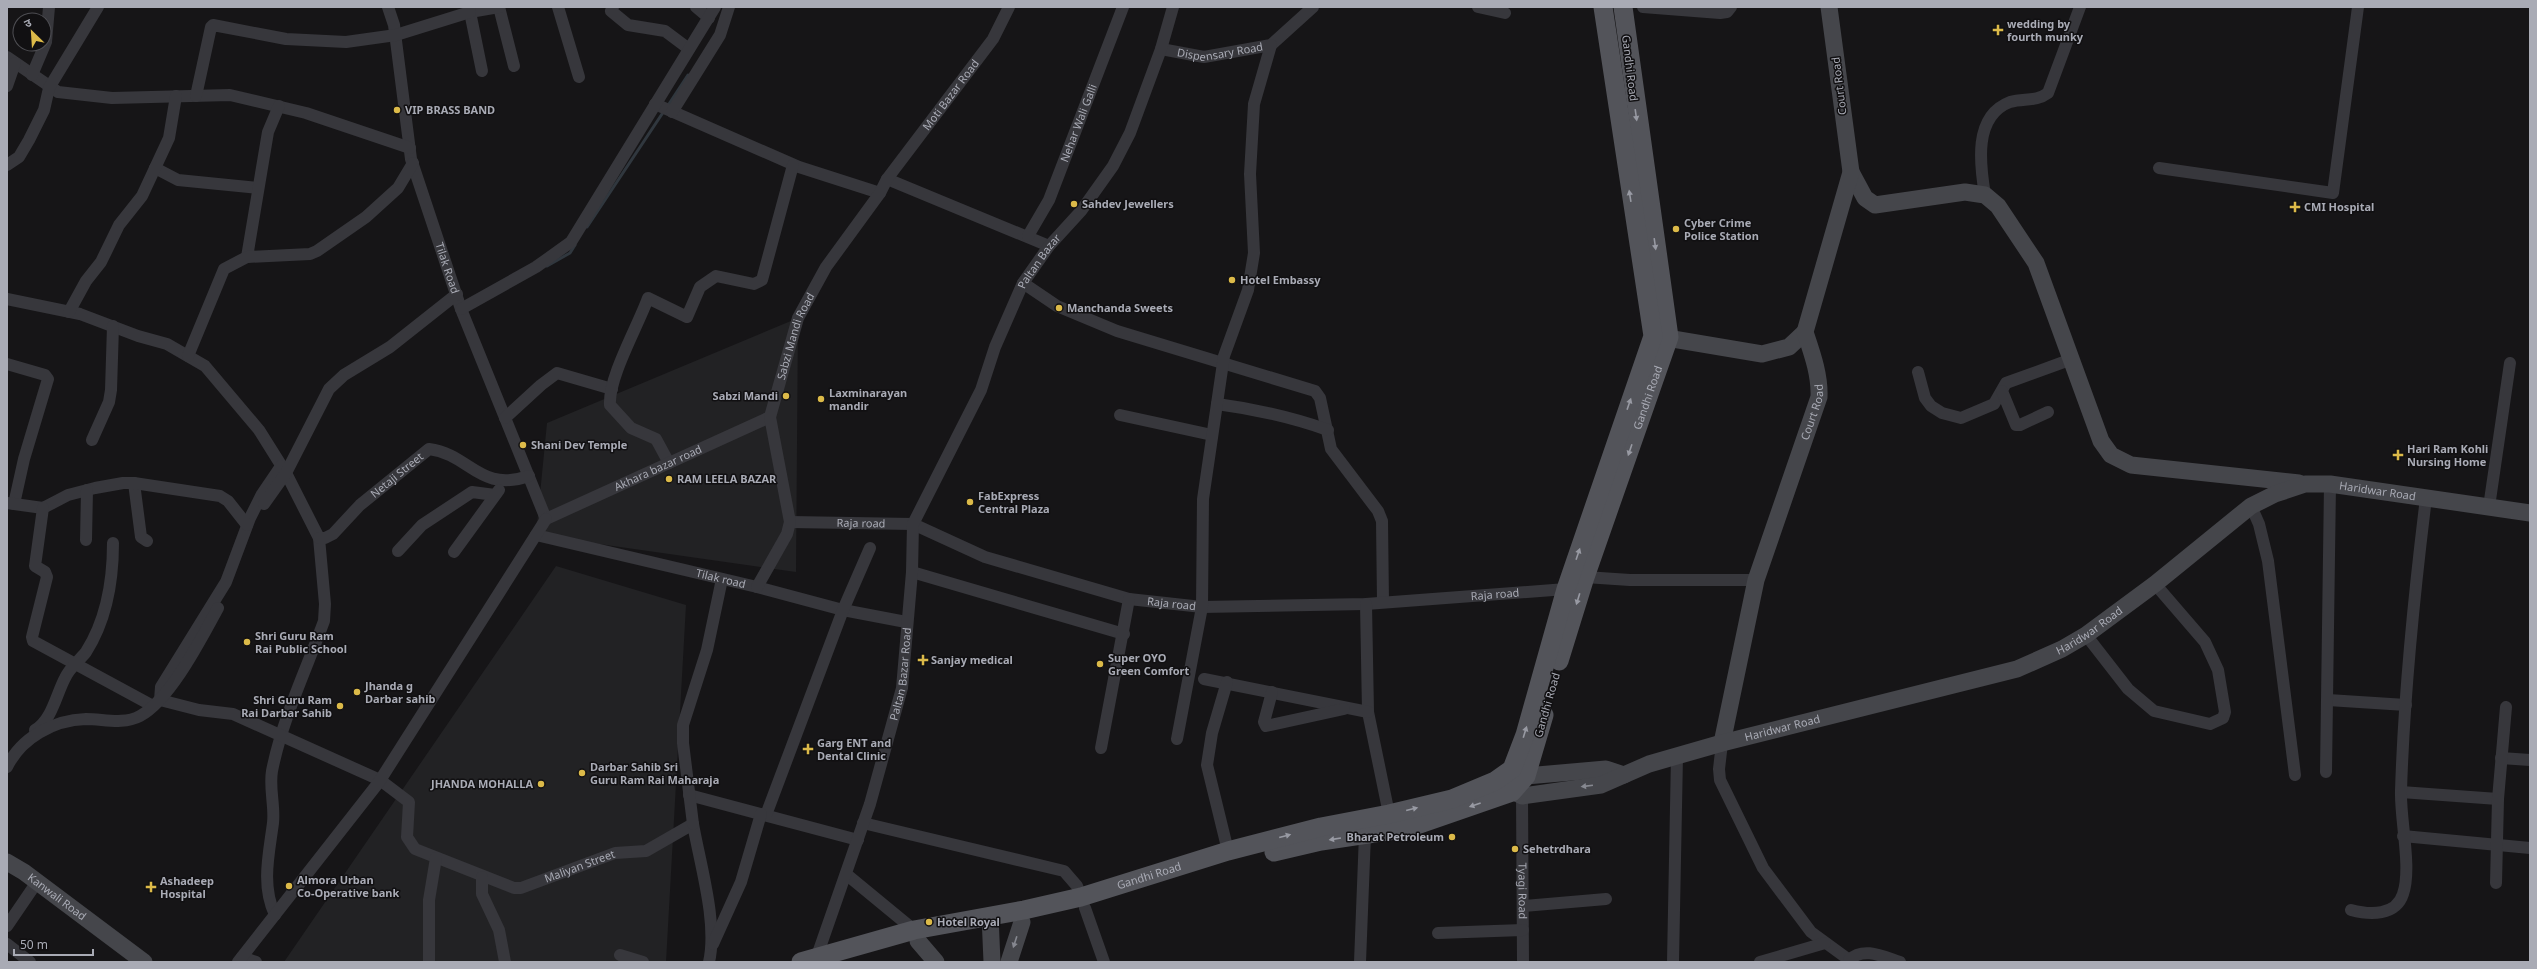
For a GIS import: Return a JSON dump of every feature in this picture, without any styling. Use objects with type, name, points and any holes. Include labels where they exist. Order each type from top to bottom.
[{"type":"main road","name":"Gandhi Road","points":[[1519,772],[1525,735],[1566,589],[1661,336],[1603,7]]},
{"type":"main road","name":"Gandhi Road","points":[[1519,772],[1585,576],[1661,336],[1623,7]]},
{"type":"main road","name":"Gandhi Road","points":[[990,922],[1022,922],[1228,851],[1321,827],[1389,814],[1452,799],[1519,772]]},
{"type":"main road","points":[[1517,794],[1519,772]]},
{"type":"main road","name":"Gandhi Road","points":[[809,959],[916,935],[990,922],[1083,902],[1238,859],[1321,841],[1408,828],[1517,794]]},
{"type":"main road","name":"Gandhi Road","points":[[838,962],[916,935]]},
{"type":"street","points":[[32,75],[46,42],[49,7]]},
{"type":"street","points":[[7,165],[19,157],[29,140],[44,110],[49,88],[98,7]]},
{"type":"street","name":"Tilak Road","points":[[388,7],[396,35],[413,164],[461,309],[546,518]]},
{"type":"street","points":[[196,96],[211,27],[216,24],[286,39],[346,42],[396,35],[470,9],[499,7],[514,66]]},
{"type":"street","points":[[558,7],[578,77]]},
{"type":"street","points":[[613,7],[611,11],[628,25],[665,31],[689,49]]},
{"type":"street","points":[[696,7],[709,18]]},
{"type":"street","points":[[461,309],[536,267],[571,242],[715,7]]},
{"type":"street","points":[[672,112],[720,34],[729,7]]},
{"type":"street","name":"Moti Bazar Road","points":[[880,193],[887,179],[993,39],[1009,7]]},
{"type":"street","name":"Nehar Wali Galli","points":[[1028,236],[1049,200],[1123,7]]},
{"type":"street","name":"Paltan Bazar","points":[[913,524],[981,390],[995,347],[1023,283],[1049,246],[1081,210],[1113,166],[1130,133],[1161,49],[1173,7]]},
{"type":"street","name":"Dispensary Road","points":[[1161,49],[1204,57],[1272,45],[1313,7]]},
{"type":"street","points":[[1478,7],[1505,13]]},
{"type":"street","points":[[1643,7],[1720,13],[1727,12],[1731,7]]},
{"type":"street","name":"Court Road","points":[[1722,743],[1756,580],[1819,397],[1820,388],[1813,355],[1805,332],[1851,172],[1829,7]]},
{"type":"street","points":[[1985,195],[1980,166],[1980,146],[1986,128],[1997,111],[2009,103],[2023,99],[2035,100],[2048,93],[2080,7]]},
{"type":"street","points":[[2159,168],[2333,193],[2358,7]]},
{"type":"street","points":[[470,9],[482,71]]},
{"type":"street","points":[[1177,739],[1202,607],[1203,499],[1223,362],[1248,290],[1254,253],[1250,174],[1254,104],[1272,45]]},
{"type":"street","points":[[7,86],[11,60],[49,88],[58,92],[112,98],[230,95],[306,113],[410,148]]},
{"type":"street","points":[[69,312],[86,281],[101,262],[119,225],[142,196],[169,138],[176,96]]},
{"type":"street","points":[[655,104],[793,165],[880,193]]},
{"type":"street","points":[[247,257],[252,236],[258,188],[268,132],[279,106]]},
{"type":"street","points":[[188,356],[224,269],[247,257],[310,254],[317,251],[366,217],[398,188],[413,164]]},
{"type":"street","points":[[669,463],[656,439],[631,428],[612,409],[610,401],[614,377],[648,298],[688,317],[700,286],[716,276],[754,284],[762,280],[793,165]]},
{"type":"street","points":[[155,168],[178,180],[258,188]]},
{"type":"street","points":[[1851,172],[1864,198],[1875,205],[1965,192],[1985,195],[1998,206],[2015,229],[2036,263],[2101,441],[2111,455],[2131,465],[2306,484]]},
{"type":"street","points":[[887,179],[1028,236],[1049,246]]},
{"type":"street","name":"Sabzi Mandi Road","points":[[790,522],[770,417],[798,318],[826,267],[880,193]]},
{"type":"street","points":[[1023,283],[1057,306],[1117,330],[1315,391],[1320,398],[1331,449],[1378,511],[1382,521],[1383,602]]},
{"type":"street","points":[[7,767],[21,745],[50,727],[85,719],[126,721],[142,715],[156,703],[200,642],[236,577],[257,518],[324,395],[344,376],[390,347],[455,290]]},
{"type":"street","points":[[7,299],[69,312],[113,326],[138,336],[167,344],[206,366],[259,430],[283,469],[319,538],[325,604],[324,621],[281,736],[272,772],[274,814],[266,876],[268,901],[275,915]]},
{"type":"street","points":[[92,440],[110,396],[113,326]]},
{"type":"street","points":[[1661,336],[1762,354],[1789,347],[1805,332]]},
{"type":"street","points":[[1918,372],[1925,398],[1931,406],[1942,413],[1961,418],[1994,404],[2006,383],[2072,359]]},
{"type":"street","points":[[2489,507],[2510,363]]},
{"type":"street","points":[[7,364],[45,374],[48,379],[11,503],[43,508],[68,495],[123,483],[134,483],[220,496],[228,501],[247,525]]},
{"type":"street","points":[[505,418],[541,385],[557,373],[612,389]]},
{"type":"street","points":[[2002,391],[2016,425],[2020,425],[2048,412]]},
{"type":"street","points":[[1217,404],[1269,412],[1328,430]]},
{"type":"street","points":[[1120,415],[1212,435]]},
{"type":"street","name":"Akhara bazar road","points":[[546,518],[770,417]]},
{"type":"street","name":"Netaji Street","points":[[319,538],[325,538],[333,534],[360,505],[429,450],[469,466],[480,475],[505,481],[529,476]]},
{"type":"street","points":[[156,703],[167,676],[226,582],[240,549],[247,525],[262,494],[283,469]]},
{"type":"street","points":[[454,552],[505,481]]},
{"type":"street","points":[[134,483],[141,537],[147,542]]},
{"type":"street","name":"Haridwar Road","points":[[1517,794],[1601,785],[1677,756],[1722,743],[2017,669],[2058,651],[2086,635],[2155,584],[2251,506],[2275,494],[2306,484],[2330,484],[2530,513]]},
{"type":"street","points":[[2326,772],[2330,484]]},
{"type":"street","points":[[86,540],[87,490]]},
{"type":"street","points":[[398,551],[422,525],[472,492],[495,495]]},
{"type":"street","points":[[2351,910],[2366,914],[2385,912],[2398,903],[2403,894],[2405,879],[2401,792],[2406,705],[2414,588],[2426,498]]},
{"type":"street","points":[[2251,506],[2259,524],[2268,561],[2295,775]]},
{"type":"street","points":[[43,508],[35,566],[45,572],[47,577],[32,636],[33,642],[156,703],[233,714],[380,780]]},
{"type":"street","points":[[240,960],[380,780],[546,518]]},
{"type":"street","points":[[757,587],[787,534],[790,522]]},
{"type":"street","name":"Raja road","points":[[790,522],[913,524],[985,557],[1129,599],[1202,607],[1366,604],[1566,589]]},
{"type":"street","name":"Paltan Bazar Road","points":[[809,959],[846,874],[858,840],[902,688],[906,622],[912,572],[913,524]]},
{"type":"street","name":"Tilak road","points":[[536,535],[757,587],[843,610],[906,622]]},
{"type":"street","points":[[7,754],[16,742],[44,723],[65,677],[75,662],[84,654],[99,626],[112,582],[113,543]]},
{"type":"street","points":[[709,962],[713,944],[741,882],[764,814],[843,610],[870,548]]},
{"type":"street","points":[[912,572],[1124,634]]},
{"type":"street","points":[[1585,576],[1630,580],[1756,580]]},
{"type":"street","points":[[713,944],[692,824],[683,744],[684,725],[707,650],[722,579]]},
{"type":"street","points":[[2086,635],[2128,689],[2154,711],[2210,724],[2223,718],[2225,712],[2213,657],[2205,642],[2155,584]]},
{"type":"street","points":[[1101,748],[1124,634],[1129,599]]},
{"type":"street","points":[[1366,604],[1368,712],[1389,814]]},
{"type":"street","points":[[1204,678],[1368,712]]},
{"type":"street","points":[[1227,682],[1212,733],[1207,766],[1228,851]]},
{"type":"street","points":[[1272,692],[1264,722],[1266,726],[1349,708]]},
{"type":"street","points":[[2328,700],[2406,705]]},
{"type":"street","points":[[2496,883],[2498,798],[2506,707]]},
{"type":"street","points":[[1722,743],[1718,768],[1720,780],[1763,868],[1811,932],[1851,961],[1860,953],[1866,953],[1900,962]]},
{"type":"street","points":[[1673,962],[1677,756]]},
{"type":"street","points":[[2501,758],[2530,760]]},
{"type":"street","points":[[1519,772],[1606,769],[1624,775]]},
{"type":"street","name":"Maliyan Street","points":[[380,780],[410,802],[406,830],[410,844],[415,850],[514,888],[521,888],[616,853],[646,851],[692,824]]},
{"type":"street","points":[[1495,781],[1517,794]]},
{"type":"street","points":[[2401,792],[2498,798]]},
{"type":"street","name":"Tyagi Road","points":[[1517,794],[1523,906],[1523,962]]},
{"type":"street","points":[[689,795],[858,840]]},
{"type":"street","points":[[863,823],[1064,871],[1077,886],[1104,962]]},
{"type":"street","points":[[1360,962],[1365,834]]},
{"type":"street","points":[[2403,836],[2530,848]]},
{"type":"street","points":[[429,962],[429,900],[436,858]]},
{"type":"street","name":"Kanwali Road","points":[[7,862],[37,882],[144,962]]},
{"type":"street","points":[[846,874],[916,935],[936,962]]},
{"type":"street","points":[[482,877],[482,894],[499,930],[505,962]]},
{"type":"street","points":[[7,926],[37,882]]},
{"type":"street","points":[[1523,906],[1606,899]]},
{"type":"street","points":[[990,922],[992,962]]},
{"type":"street","points":[[1009,962],[1022,922]]},
{"type":"street","points":[[1438,933],[1523,930]]},
{"type":"street","points":[[1760,962],[1825,943]]},
{"type":"street","points":[[7,944],[30,962]]},
{"type":"street","points":[[620,955],[643,962]]},
{"type":"street","points":[[240,960],[256,962]]},
{"type":"shaded area","name":"RAM LEELA BAZAR","points":[[798,318],[796,572],[536,535],[547,423]]},
{"type":"shaded area","name":"JHANDA MOHALLA","points":[[556,566],[686,605],[666,962],[284,962]]},
{"type":"waterway","points":[[667,107],[688,75]]},
{"type":"waterway","points":[[587,227],[664,111]]},
{"type":"waterway","points":[[547,266],[570,253],[575,245]]},
{"type":"place","name":"wedding by fourth munky","points":[[1998,30]]},
{"type":"place","name":"VIP BRASS BAND","points":[[397,110]]},
{"type":"place","name":"Sahdev Jewellers","points":[[1074,204]]},
{"type":"place","name":"CMI Hospital","points":[[2295,207]]},
{"type":"place","name":"Cyber Crime Police Station","points":[[1676,229]]},
{"type":"place","name":"Hotel Embassy","points":[[1232,280]]},
{"type":"place","name":"Manchanda Sweets","points":[[1059,308]]},
{"type":"place","name":"Sabzi Mandi","points":[[786,396]]},
{"type":"place","name":"Laxminarayan mandir","points":[[821,399]]},
{"type":"place","name":"Shani Dev Temple","points":[[523,445]]},
{"type":"place","name":"Hari Ram Kohli Nursing Home","points":[[2398,455]]},
{"type":"place","name":"RAM LEELA BAZAR","points":[[669,479]]},
{"type":"place","name":"FabExpress Central Plaza","points":[[970,502]]},
{"type":"place","name":"Shri Guru Ram Rai Public School","points":[[247,642]]},
{"type":"place","name":"Sanjay medical","points":[[923,660]]},
{"type":"place","name":"Super OYO Green Comfort","points":[[1100,664]]},
{"type":"place","name":"Jhanda g Darbar sahib","points":[[357,692]]},
{"type":"place","name":"Shri Guru Ram Rai Darbar Sahib","points":[[340,706]]},
{"type":"place","name":"Garg ENT and Dental Clinic","points":[[808,749]]},
{"type":"place","name":"Darbar Sahib Sri Guru Ram Rai Maharaja","points":[[582,773]]},
{"type":"place","name":"JHANDA MOHALLA","points":[[541,784]]},
{"type":"place","name":"Bharat Petroleum","points":[[1452,837]]},
{"type":"place","name":"Sehetrdhara","points":[[1515,849]]},
{"type":"place","name":"Almora Urban Co-Operative bank","points":[[289,886]]},
{"type":"place","name":"Ashadeep Hospital","points":[[151,887]]},
{"type":"place","name":"Hotel Royal","points":[[929,922]]}]
